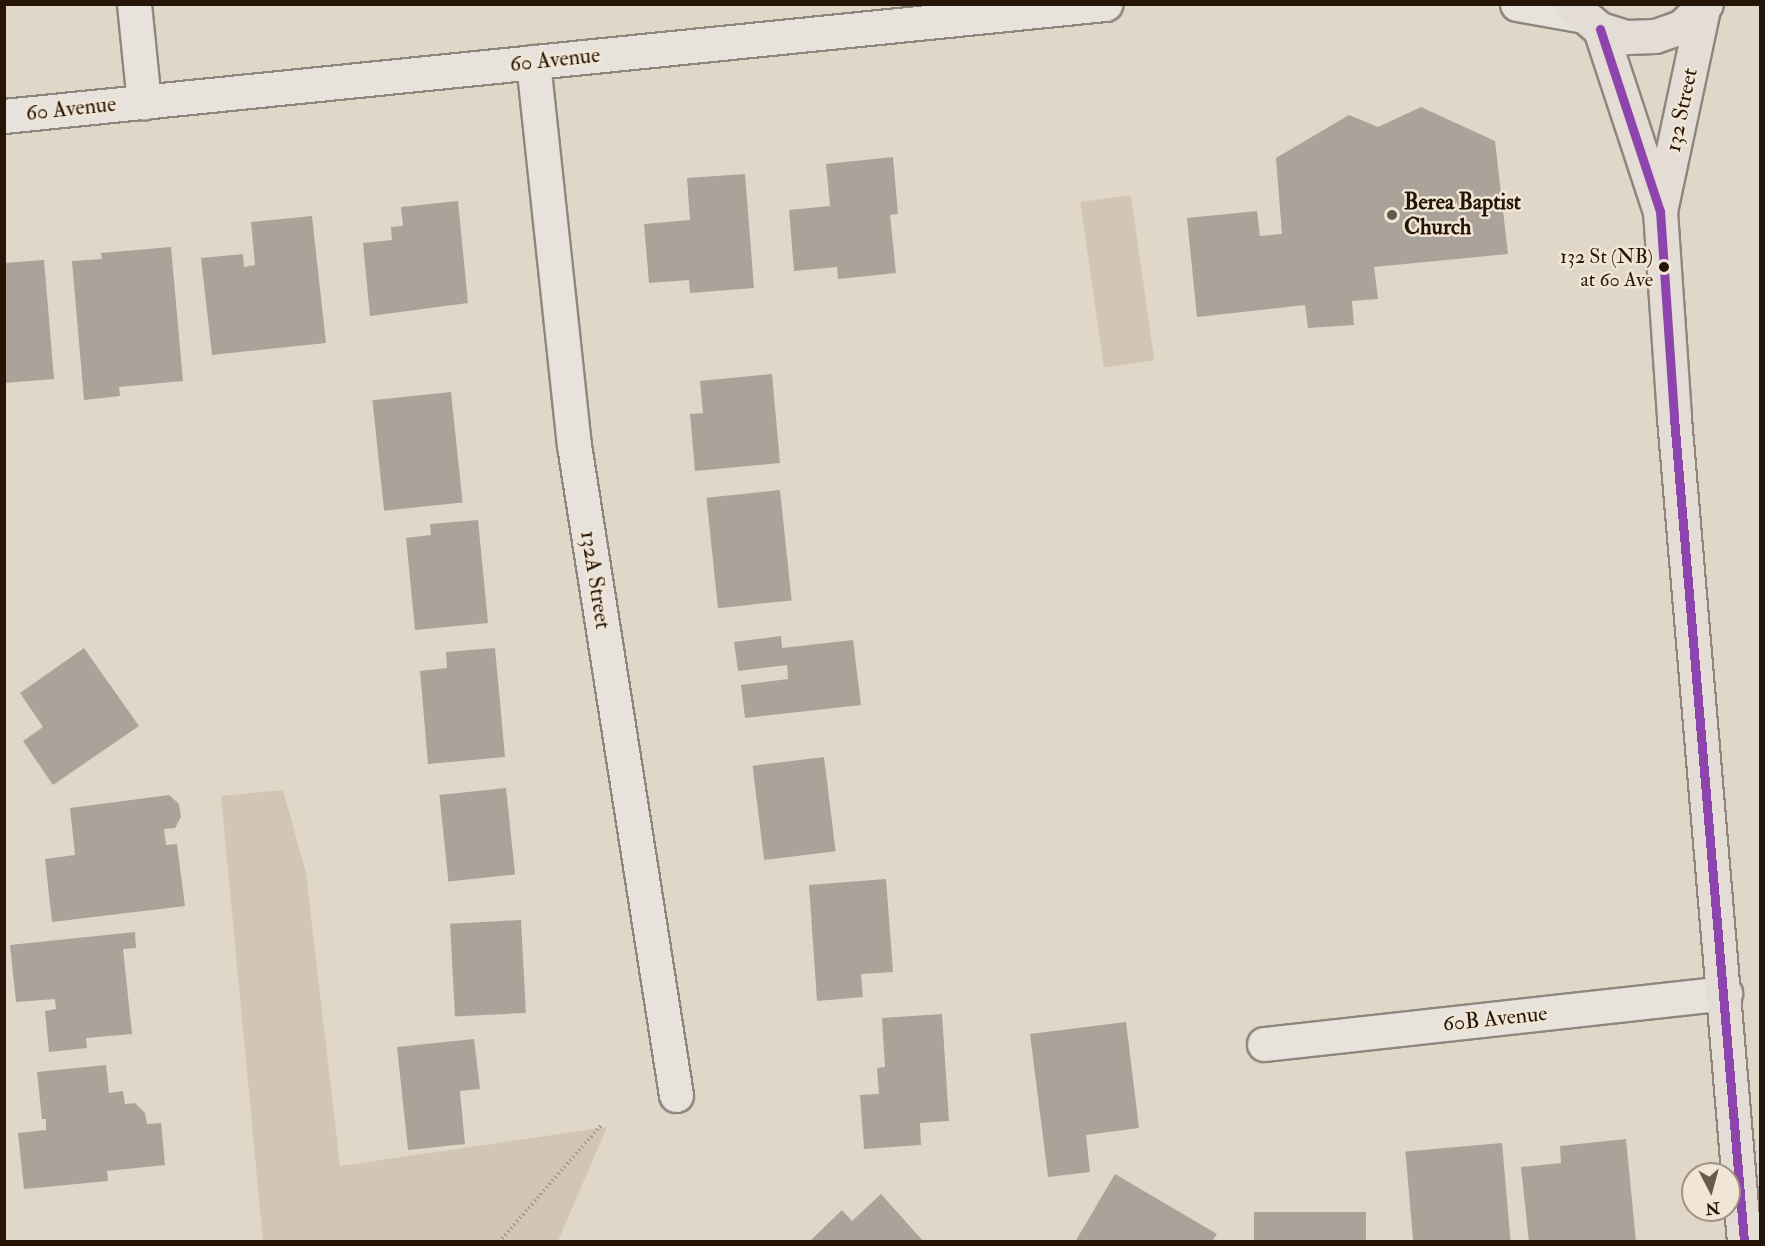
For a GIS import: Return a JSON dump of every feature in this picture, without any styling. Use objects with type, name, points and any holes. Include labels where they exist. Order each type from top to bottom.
[{"type":"main road","points":[[1583,16],[1627,37],[1655,36],[1681,27],[1705,7]]},
{"type":"main road","name":"132 Street","points":[[1705,7],[1660,211],[1674,418],[1725,993],[1744,1242]]},
{"type":"main road","name":"132 Street","points":[[1583,16],[1660,211]]},
{"type":"street","points":[[134,4],[144,102]]},
{"type":"street","name":"60 Avenue","points":[[4,116],[1105,4]]},
{"type":"street","points":[[1517,4],[1583,16]]},
{"type":"street","name":"132A Street","points":[[533,62],[574,445],[676,1095]]},
{"type":"street","name":"60B Avenue","points":[[1264,1044],[1725,993]]},
{"type":"path","points":[[499,1242],[602,1124]]},
{"type":"shaded area","points":[[1131,195],[1154,360],[1104,367],[1080,202]]},
{"type":"shaded area","points":[[283,790],[306,873],[340,1166],[607,1127],[558,1241],[263,1241],[221,796]]},
{"type":"building","name":"Berea Baptist Church","points":[[1421,107],[1495,141],[1508,254],[1374,267],[1378,299],[1352,301],[1354,325],[1308,328],[1305,305],[1197,317],[1187,218],[1257,211],[1260,236],[1282,234],[1276,158],[1349,115],[1378,127]]},
{"type":"building","points":[[893,157],[898,214],[890,215],[896,273],[838,279],[837,267],[794,271],[789,210],[830,206],[826,164]]},
{"type":"building","points":[[745,174],[754,288],[690,293],[689,280],[649,283],[644,224],[690,220],[687,178]]},
{"type":"building","points":[[458,201],[468,303],[370,316],[363,243],[392,240],[391,227],[403,226],[401,207]]},
{"type":"building","points":[[312,216],[326,343],[212,355],[201,258],[243,254],[244,267],[255,265],[251,222]]},
{"type":"building","points":[[171,247],[183,381],[119,387],[120,396],[84,400],[72,261],[102,259],[101,253]]},
{"type":"building","points":[[44,260],[54,379],[4,383],[4,263]]},
{"type":"building","points":[[772,374],[780,463],[695,471],[690,414],[703,413],[700,381]]},
{"type":"building","points":[[451,392],[463,502],[384,511],[372,400]]},
{"type":"building","points":[[780,490],[792,600],[718,608],[706,498]]},
{"type":"building","points":[[478,520],[488,623],[415,630],[406,538],[431,535],[430,524]]},
{"type":"building","points":[[781,636],[782,648],[853,640],[861,705],[745,718],[741,685],[788,679],[787,665],[738,671],[734,642]]},
{"type":"building","points":[[84,648],[139,726],[53,785],[23,741],[43,727],[20,693]]},
{"type":"building","points":[[495,648],[505,757],[428,764],[420,671],[447,668],[446,652]]},
{"type":"building","points":[[824,757],[836,851],[764,860],[753,766]]},
{"type":"building","points":[[506,788],[515,875],[448,882],[439,795]]},
{"type":"building","points":[[169,795],[179,804],[181,817],[175,828],[164,829],[166,845],[177,844],[185,906],[52,922],[45,859],[75,855],[70,808]]},
{"type":"building","points":[[886,879],[893,972],[861,974],[863,997],[817,1001],[809,885]]},
{"type":"building","points":[[521,920],[526,1013],[455,1017],[450,924]]},
{"type":"building","points":[[135,932],[136,948],[123,949],[132,1034],[86,1038],[87,1048],[49,1052],[45,1011],[56,1009],[55,999],[16,1002],[10,945]]},
{"type":"building","points":[[942,1014],[949,1121],[920,1123],[921,1145],[864,1149],[860,1095],[879,1094],[877,1068],[885,1067],[882,1018]]},
{"type":"building","points":[[1126,1022],[1139,1128],[1086,1135],[1090,1172],[1048,1177],[1030,1034]]},
{"type":"building","points":[[474,1039],[480,1089],[460,1091],[465,1144],[408,1150],[397,1047]]},
{"type":"building","points":[[106,1065],[109,1093],[123,1091],[125,1104],[135,1103],[145,1113],[147,1124],[161,1123],[165,1165],[107,1171],[108,1181],[24,1189],[18,1133],[46,1130],[46,1119],[42,1119],[37,1072]]},
{"type":"building","points":[[1626,1139],[1636,1242],[1529,1242],[1521,1167],[1561,1163],[1560,1146]]},
{"type":"building","points":[[1502,1143],[1511,1242],[1413,1242],[1405,1151]]},
{"type":"building","points":[[1115,1174],[1217,1234],[1212,1242],[1075,1242]]},
{"type":"building","points":[[881,1194],[924,1242],[809,1242],[842,1210],[852,1221]]},
{"type":"building","points":[[1254,1212],[1366,1212],[1366,1242],[1254,1242]]},
{"type":"transit line","points":[[1600,29],[1660,211],[1674,418],[1744,1242]]},
{"type":"place","name":"Berea Baptist Church","points":[[1392,215]]},
{"type":"place","name":"132 St (NB) at 60 Ave","points":[[1664,267]]}]
